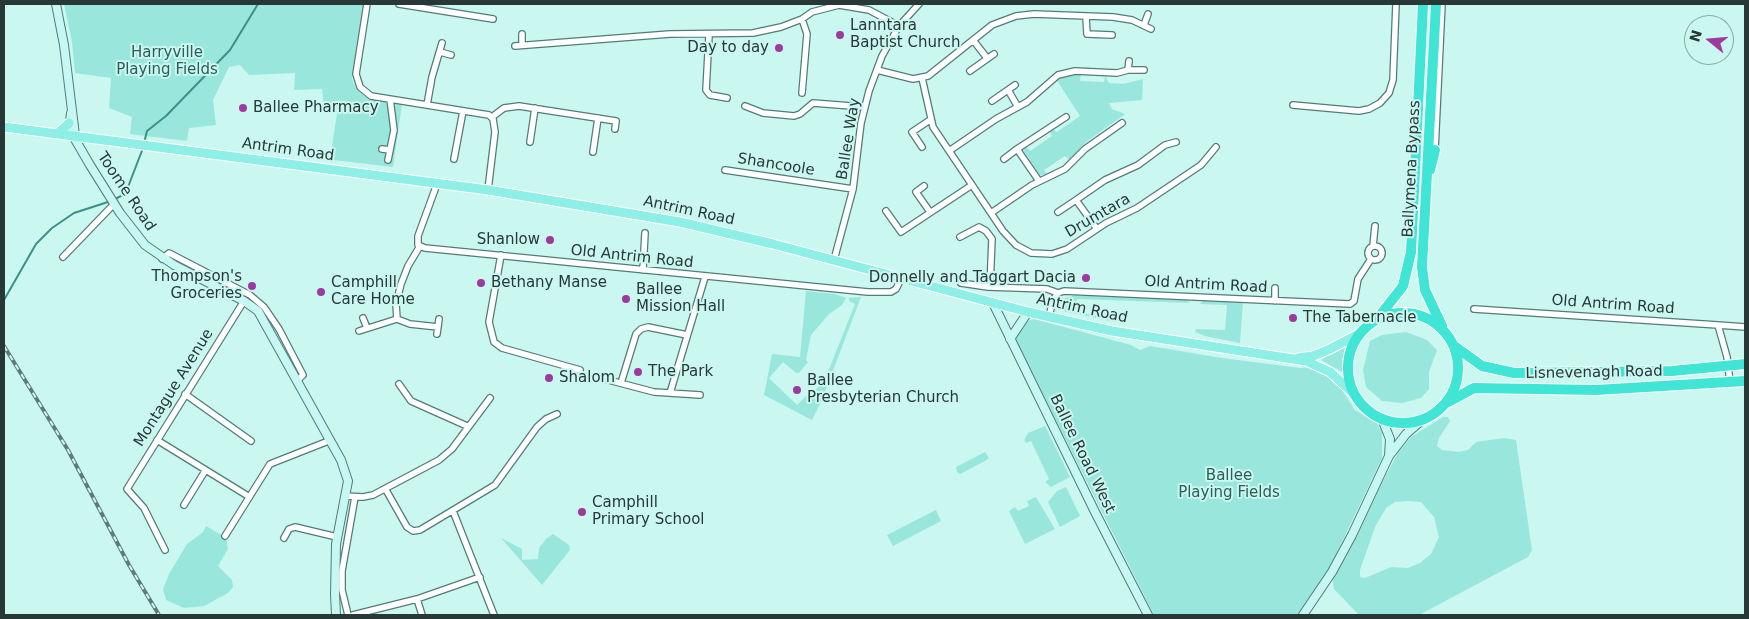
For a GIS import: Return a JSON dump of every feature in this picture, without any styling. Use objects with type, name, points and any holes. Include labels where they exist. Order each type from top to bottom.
[{"type":"highway","name":"Ballymena Bypass","points":[[1377,319],[1403,286],[1411,252],[1423,4]]},
{"type":"highway","name":"Ballymena Bypass","points":[[1436,4],[1422,267],[1425,290],[1444,331]]},
{"type":"highway","points":[[1426,179],[1433,164],[1436,150]]},
{"type":"highway","points":[[1391,314],[1413,314],[1433,322],[1444,331],[1453,345],[1458,360],[1458,375],[1454,390],[1446,403],[1435,413],[1422,420],[1402,424],[1382,420],[1369,412],[1355,395],[1349,380],[1348,364],[1351,348],[1359,334],[1377,319],[1391,314]]},
{"type":"highway","name":"Lisnevenagh Road","points":[[1453,345],[1482,366],[1514,373],[1672,372],[1730,374],[1745,381]]},
{"type":"highway","name":"Lisnevenagh Road","points":[[1446,403],[1474,388],[1596,390],[1730,374],[1745,364]]},
{"type":"highway","points":[[1730,374],[1745,376]]},
{"type":"main road","points":[[57,134],[69,123]]},
{"type":"main road","name":"Antrim Road","points":[[4,127],[488,190],[671,220],[834,260],[1028,312],[1138,335],[1290,358],[1321,366],[1336,376],[1355,395]]},
{"type":"main road","name":"Antrim Road","points":[[1290,358],[1312,356],[1359,334]]},
{"type":"street","points":[[56,4],[64,45],[71,113],[74,121],[74,135]]},
{"type":"street","points":[[367,4],[357,80],[368,94],[492,116],[513,106],[535,108],[616,121],[615,129]]},
{"type":"street","points":[[399,4],[493,20]]},
{"type":"street","points":[[515,46],[638,38],[753,34],[802,20],[821,9],[844,4],[869,10],[899,26]]},
{"type":"street","name":"Ballee Way","points":[[834,260],[853,189],[864,107],[877,70],[899,26],[920,4]]},
{"type":"street","points":[[1293,104],[1359,111],[1369,109],[1380,103],[1389,93],[1393,80],[1396,4]]},
{"type":"street","points":[[1436,150],[1442,4]]},
{"type":"street","points":[[877,70],[907,78],[922,78],[934,72],[992,25],[1011,17],[1034,14],[1122,18],[1151,29]]},
{"type":"street","points":[[1144,25],[1148,14]]},
{"type":"street","points":[[1086,17],[1087,34],[1112,35]]},
{"type":"street","points":[[802,20],[807,34],[802,93]]},
{"type":"street","points":[[522,34],[522,45]]},
{"type":"street","points":[[709,35],[706,90],[710,95],[727,98]]},
{"type":"street","points":[[973,40],[987,58]]},
{"type":"street","points":[[428,106],[432,76],[442,43]]},
{"type":"street","points":[[440,52],[451,55]]},
{"type":"street","points":[[970,71],[994,54]]},
{"type":"street","points":[[1128,61],[1128,70]]},
{"type":"street","points":[[950,152],[996,119],[1031,99],[1054,77],[1067,72],[1117,73],[1128,70],[1144,70]]},
{"type":"street","name":"Drumtara","points":[[922,78],[930,120],[950,152],[1012,242],[1022,249],[1036,254],[1063,251],[1097,229],[1138,208],[1201,165],[1216,147]]},
{"type":"street","points":[[992,100],[1015,85]]},
{"type":"street","points":[[1008,90],[1018,107]]},
{"type":"street","points":[[388,160],[394,130],[390,99]]},
{"type":"street","points":[[745,106],[763,113],[794,116],[813,103],[864,107]]},
{"type":"street","points":[[530,142],[535,108]]},
{"type":"street","points":[[454,159],[463,111]]},
{"type":"street","points":[[71,113],[69,123],[74,135]]},
{"type":"street","points":[[488,190],[495,132],[492,116]]},
{"type":"street","points":[[1004,159],[1066,117]]},
{"type":"street","points":[[592,152],[598,118]]},
{"type":"street","points":[[922,147],[912,132],[930,120]]},
{"type":"street","points":[[991,213],[1039,181],[1065,169],[1084,149],[1122,123]]},
{"type":"street","name":"Toome Road","points":[[74,135],[115,205],[145,244],[162,258],[261,309]]},
{"type":"street","points":[[1058,212],[1105,180],[1138,165],[1166,145],[1176,142]]},
{"type":"street","points":[[382,149],[390,150]]},
{"type":"street","points":[[1018,149],[1039,181]]},
{"type":"street","name":"Shancoole","points":[[725,170],[853,189]]},
{"type":"street","points":[[397,319],[396,304],[401,284],[408,266],[420,246],[418,236],[437,184]]},
{"type":"street","points":[[886,211],[901,232],[972,184]]},
{"type":"street","points":[[924,186],[916,192],[930,212]]},
{"type":"street","points":[[1076,200],[1097,229]]},
{"type":"street","points":[[63,257],[115,205]]},
{"type":"street","points":[[1373,246],[1380,248],[1382,254],[1378,260],[1371,259],[1368,251],[1373,246],[1375,226]]},
{"type":"street","points":[[960,237],[979,227],[986,230],[992,239],[990,287]]},
{"type":"street","points":[[643,270],[645,233]]},
{"type":"street","name":"Old Antrim Road","points":[[420,246],[706,277],[880,293],[896,289],[901,279]]},
{"type":"street","name":"Toome Road","points":[[162,258],[169,253],[250,295],[261,309],[331,440],[346,469],[350,497],[342,571],[342,590],[348,615]]},
{"type":"street","points":[[501,255],[489,322],[494,342],[502,348],[580,370]]},
{"type":"street","name":"Old Antrim Road","points":[[961,282],[990,287],[1048,289],[1058,293],[1064,291],[1341,304],[1353,302],[1358,279],[1371,259]]},
{"type":"street","points":[[670,393],[706,277]]},
{"type":"street","points":[[1275,288],[1275,301]]},
{"type":"street","points":[[1049,316],[1053,300],[1058,293]]},
{"type":"street","name":"Montague Avenue","points":[[165,550],[144,508],[127,489],[244,301]]},
{"type":"street","name":"Ballee Road West","points":[[993,303],[1095,512],[1148,615]]},
{"type":"street","name":"Old Antrim Road","points":[[1474,309],[1745,327]]},
{"type":"street","points":[[1010,339],[1028,312]]},
{"type":"street","points":[[363,318],[367,328]]},
{"type":"street","points":[[359,331],[397,319],[410,324],[438,327]]},
{"type":"street","points":[[437,334],[439,319]]},
{"type":"street","points":[[1718,325],[1730,374]]},
{"type":"street","points":[[620,383],[636,334],[640,329],[648,328],[687,335]]},
{"type":"street","points":[[597,377],[654,392],[700,395]]},
{"type":"street","points":[[399,384],[410,401],[467,426]]},
{"type":"street","points":[[185,394],[252,441]]},
{"type":"street","points":[[350,497],[368,496],[386,490],[444,457],[490,398]]},
{"type":"street","points":[[386,490],[405,525],[413,531],[420,530],[495,485],[537,427],[546,419],[557,414]]},
{"type":"street","points":[[1382,420],[1390,439],[1389,456]]},
{"type":"street","points":[[1303,615],[1332,572],[1352,535],[1389,456],[1406,434],[1422,420]]},
{"type":"street","points":[[157,440],[248,496]]},
{"type":"street","points":[[225,536],[248,496],[270,464],[331,440]]},
{"type":"street","points":[[184,505],[205,471]]},
{"type":"street","name":"Toome Road","points":[[336,615],[335,566],[337,537],[350,497]]},
{"type":"street","points":[[453,511],[494,615]]},
{"type":"street","points":[[284,538],[289,529],[294,528],[337,537]]},
{"type":"street","points":[[353,615],[417,599],[480,577]]},
{"type":"street","points":[[417,599],[422,615]]},
{"type":"green space","name":"Harryville Playing Fields","points":[[64,4],[364,4],[352,79],[356,89],[368,99],[402,104],[393,167],[333,160],[331,153],[338,107],[324,106],[322,89],[294,90],[295,73],[249,75],[240,65],[229,67],[213,100],[216,125],[189,128],[187,141],[130,134],[132,117],[109,108],[111,78],[75,73],[72,42]]},
{"type":"green space","points":[[1073,73],[1081,74],[1080,81],[1104,82],[1105,76],[1109,83],[1123,84],[1143,79],[1142,100],[1109,103],[1112,109],[1125,114],[1086,142],[1069,160],[1065,156],[1044,170],[1047,174],[1040,175],[1023,150],[1026,146],[1030,151],[1052,136],[1049,130],[1053,129],[1057,132],[1080,116],[1056,79]]},
{"type":"green space","points":[[806,291],[835,294],[846,298],[842,305],[829,314],[811,335],[806,360],[808,362],[799,373],[796,373],[783,362],[769,378],[797,405],[808,394],[810,397],[826,377],[855,304],[849,301],[849,298],[861,297],[821,402],[812,420],[764,395],[772,354],[800,357]]},
{"type":"green space","points":[[1075,295],[1186,300],[1190,303],[1077,299],[1075,312],[1116,319],[1115,322],[1063,311],[1061,304],[1063,299]]},
{"type":"green space","points":[[1203,301],[1243,302],[1240,343],[1205,336],[1195,332],[1196,329],[1225,330],[1227,305],[1200,304]]},
{"type":"green space","name":"Ballee Playing Fields","points":[[1034,319],[1131,345],[1140,350],[1150,346],[1222,358],[1300,368],[1313,367],[1330,376],[1340,387],[1355,410],[1377,423],[1382,433],[1382,458],[1330,567],[1298,615],[1154,615],[1016,341],[1016,333],[1024,322]]},
{"type":"green space","points":[[1406,332],[1427,340],[1437,350],[1429,372],[1429,389],[1421,398],[1402,403],[1382,401],[1366,387],[1363,370],[1370,341],[1382,335]]},
{"type":"green space","points":[[1346,345],[1342,361],[1342,372],[1321,360]]},
{"type":"green space","points":[[1443,417],[1448,417],[1450,421],[1439,438],[1437,446],[1442,450],[1459,452],[1468,450],[1476,442],[1504,438],[1516,440],[1532,550],[1528,557],[1419,615],[1359,615],[1334,589],[1332,576],[1399,451],[1411,437]],"holes":[[[1395,502],[1421,502],[1434,517],[1439,537],[1431,554],[1420,563],[1408,568],[1391,567],[1365,578],[1360,577],[1360,570],[1375,527],[1386,508]]]},
{"type":"green space","points":[[1045,426],[1070,477],[1051,487],[1045,482],[1049,479],[1031,441],[1026,443],[1024,440],[1028,433]]},
{"type":"green space","points":[[985,452],[989,458],[985,461],[960,474],[957,472],[956,467]]},
{"type":"green space","points":[[1066,487],[1080,516],[1060,527],[1048,502],[1057,491]]},
{"type":"green space","points":[[1036,497],[1055,529],[1025,544],[1009,511],[1015,507],[1018,511],[1029,506],[1027,501]]},
{"type":"green space","points":[[936,510],[941,521],[893,546],[887,535]]},
{"type":"green space","points":[[206,526],[226,538],[228,549],[218,566],[232,580],[233,587],[228,593],[204,606],[184,608],[166,600],[163,589],[169,574],[187,544],[203,532]]},
{"type":"green space","points":[[553,534],[569,545],[570,550],[542,585],[501,538],[522,549],[522,560],[538,559],[539,548]]},
{"type":"waterway","points":[[144,143],[147,131],[166,116],[230,50],[258,4]]},
{"type":"waterway","points":[[115,199],[121,196],[128,187],[143,148]]},
{"type":"waterway","points":[[4,300],[36,244],[52,228],[74,213],[111,201]]},
{"type":"railway","points":[[4,346],[68,450],[129,565],[159,615]]},
{"type":"place","name":"Lanntara Baptist Church","points":[[840,35]]},
{"type":"place","name":"Day to day","points":[[779,48]]},
{"type":"place","name":"Ballee Pharmacy","points":[[243,108]]},
{"type":"place","name":"Shanlow","points":[[550,240]]},
{"type":"place","name":"Donnelly and Taggart Dacia","points":[[1086,278]]},
{"type":"place","name":"Bethany Manse","points":[[481,283]]},
{"type":"place","name":"Thompson's Groceries","points":[[252,286]]},
{"type":"place","name":"Camphill Care Home","points":[[321,292]]},
{"type":"place","name":"Ballee Mission Hall","points":[[626,299]]},
{"type":"place","name":"The Tabernacle","points":[[1293,318]]},
{"type":"place","name":"The Park","points":[[638,372]]},
{"type":"place","name":"Shalom","points":[[549,378]]},
{"type":"place","name":"Ballee Presbyterian Church","points":[[797,390]]},
{"type":"place","name":"Camphill Primary School","points":[[582,512]]}]
